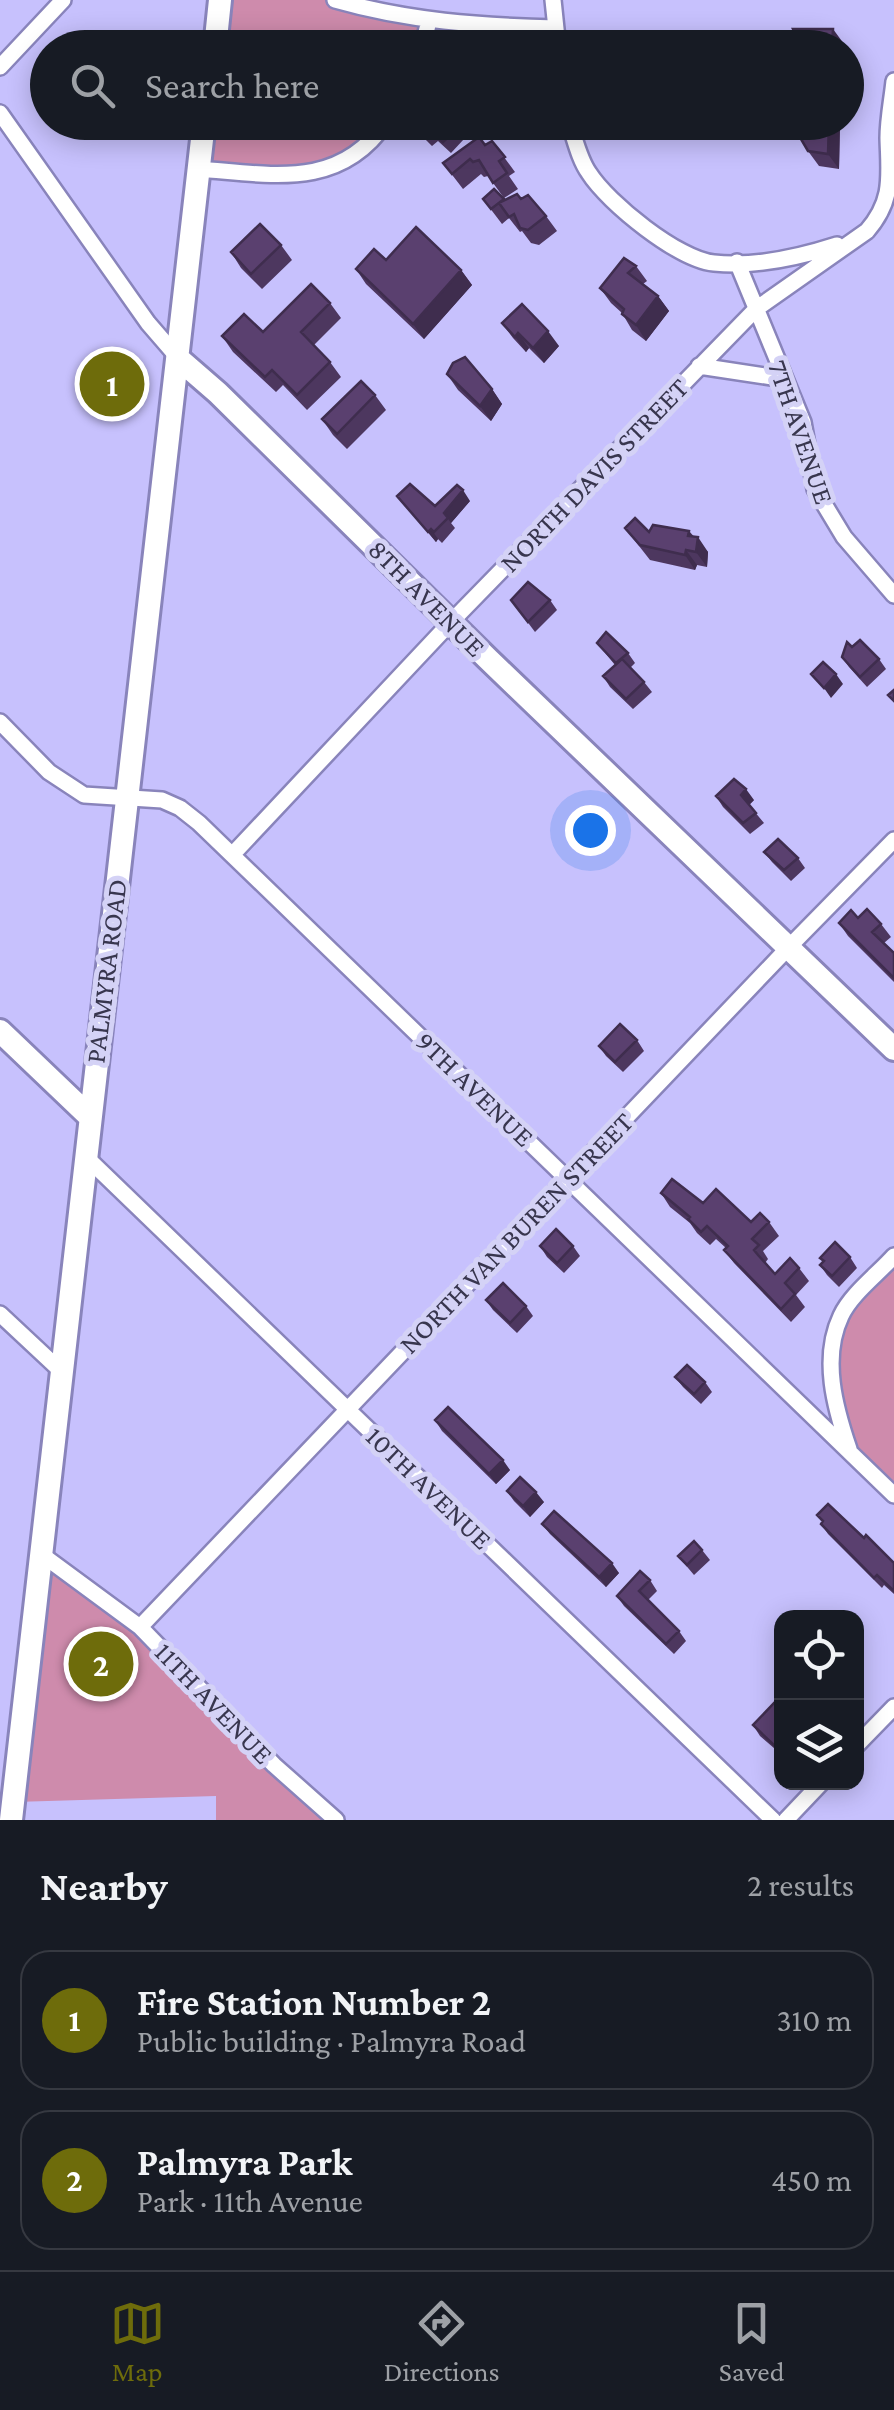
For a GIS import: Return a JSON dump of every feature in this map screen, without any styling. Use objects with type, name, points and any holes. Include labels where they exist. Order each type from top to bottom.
[{"type":"main road","points":[[217,30],[220,0]]},
{"type":"main road","name":"PALMYRA ROAD","points":[[11,1820],[89,1116],[180,360],[202,140]]},
{"type":"main road","name":"8TH AVENUE","points":[[180,360],[894,1049]]},
{"type":"main road","points":[[0,1030],[89,1116]]},
{"type":"street","points":[[35,30],[64,0]]},
{"type":"street","points":[[335,0],[429,21],[556,28],[553,0]]},
{"type":"street","points":[[427,30],[429,21]]},
{"type":"street","points":[[0,66],[30,35]]},
{"type":"street","name":"NORTH DAVIS STREET","points":[[232,855],[451,622],[756,309],[877,220],[890,187],[888,134],[894,81]]},
{"type":"street","name":"8TH AVENUE","points":[[0,113],[148,324],[180,360]]},
{"type":"street","points":[[198,169],[299,176],[326,170],[366,148],[372,140]]},
{"type":"street","points":[[576,140],[588,172],[628,214],[656,235],[711,263],[798,258],[856,238]]},
{"type":"street","name":"7TH AVENUE","points":[[737,262],[803,422],[815,488],[844,536],[894,595]]},
{"type":"street","points":[[699,366],[786,379]]},
{"type":"street","points":[[0,722],[49,772],[84,795],[127,796]]},
{"type":"street","name":"9TH AVENUE","points":[[127,796],[162,800],[180,808],[232,855],[894,1495]]},
{"type":"street","name":"NORTH VAN BUREN STREET","points":[[140,1628],[894,840]]},
{"type":"street","name":"10TH AVENUE","points":[[85,1156],[773,1820]]},
{"type":"street","points":[[850,1453],[834,1407],[836,1329],[842,1312],[894,1256]]},
{"type":"street","points":[[0,1314],[62,1371]]},
{"type":"street","name":"11TH AVENUE","points":[[41,1554],[140,1628],[274,1765],[336,1820]]},
{"type":"street","points":[[864,1738],[894,1708]]},
{"type":"street","points":[[786,1820],[814,1790]]},
{"type":"shaded area","points":[[217,0],[331,0],[428,22],[425,30],[213,30]]},
{"type":"shaded area","points":[[202,140],[361,140],[326,167],[200,167]]},
{"type":"shaded area","points":[[894,1259],[894,1493],[851,1452],[836,1407],[834,1350],[843,1314]]},
{"type":"shaded area","points":[[40,1557],[124,1617],[332,1820],[216,1820],[216,1796],[14,1802]]},
{"type":"building","points":[[475,140],[485,145],[492,141],[505,157],[499,161],[507,173],[493,183],[479,160],[470,159],[452,174],[443,163]]},
{"type":"building","points":[[802,140],[828,140],[828,154],[808,151]]},
{"type":"building","points":[[494,189],[504,199],[491,209],[483,199]]},
{"type":"building","points":[[517,194],[521,199],[528,195],[546,216],[528,230],[520,228],[514,214],[509,217],[499,203]]},
{"type":"building","points":[[260,224],[281,245],[251,274],[231,252]]},
{"type":"building","points":[[416,227],[461,270],[413,324],[356,269],[374,249],[386,260]]},
{"type":"building","points":[[624,258],[636,266],[628,273],[658,296],[636,325],[600,288]]},
{"type":"building","points":[[311,284],[330,303],[301,332],[330,362],[297,395],[272,370],[265,377],[222,336],[244,314],[263,332]]},
{"type":"building","points":[[522,304],[548,331],[533,348],[502,323]]},
{"type":"building","points":[[465,357],[492,389],[480,406],[447,374],[453,363]]},
{"type":"building","points":[[361,381],[375,395],[337,434],[322,419]]},
{"type":"building","points":[[410,484],[435,506],[457,485],[463,490],[444,513],[448,518],[434,532],[428,532],[397,496]]},
{"type":"building","points":[[635,518],[649,532],[653,525],[689,531],[688,536],[698,537],[696,552],[686,550],[685,555],[640,545],[625,528]]},
{"type":"building","points":[[528,582],[550,600],[528,622],[511,600]]},
{"type":"building","points":[[606,632],[628,653],[616,663],[597,643]]},
{"type":"building","points":[[860,640],[879,659],[860,677],[842,657],[847,642],[852,647]]},
{"type":"building","points":[[622,659],[644,682],[626,699],[603,676]]},
{"type":"building","points":[[823,662],[836,674],[824,688],[811,674]]},
{"type":"building","points":[[734,779],[746,789],[741,795],[756,813],[743,823],[716,796]]},
{"type":"building","points":[[778,839],[798,858],[784,870],[764,852]]},
{"type":"building","points":[[867,909],[881,924],[872,932],[894,953],[894,978],[839,923],[851,910],[858,918]]},
{"type":"building","points":[[620,1024],[637,1040],[615,1062],[599,1046]]},
{"type":"building","points":[[672,1179],[703,1203],[716,1189],[751,1222],[760,1213],[769,1222],[752,1239],[759,1245],[754,1250],[775,1274],[790,1258],[799,1268],[785,1283],[795,1294],[781,1309],[724,1250],[728,1246],[707,1226],[701,1232],[690,1217],[661,1193]]},
{"type":"building","points":[[556,1229],[573,1246],[557,1263],[540,1246]]},
{"type":"building","points":[[835,1242],[850,1257],[832,1276],[820,1265],[824,1261],[820,1258]]},
{"type":"building","points":[[503,1283],[526,1306],[510,1323],[486,1300]]},
{"type":"building","points":[[687,1365],[705,1382],[694,1394],[675,1377]]},
{"type":"building","points":[[448,1407],[503,1460],[489,1474],[435,1420]]},
{"type":"building","points":[[520,1477],[536,1492],[523,1506],[507,1491]]},
{"type":"building","points":[[828,1504],[894,1563],[894,1591],[877,1575],[874,1578],[821,1524],[823,1521],[817,1515]]},
{"type":"building","points":[[554,1511],[612,1563],[599,1577],[542,1524]]},
{"type":"building","points":[[694,1541],[702,1550],[687,1565],[678,1556]]},
{"type":"building","points":[[640,1571],[650,1580],[639,1591],[679,1631],[666,1644],[617,1596]]},
{"type":"building","points":[[774,1703],[774,1745],[753,1725]]},
{"type":"place","name":"Fire Station Number 2","points":[[112,384]]},
{"type":"place","name":"Palmyra Park","points":[[101,1664]]}]
